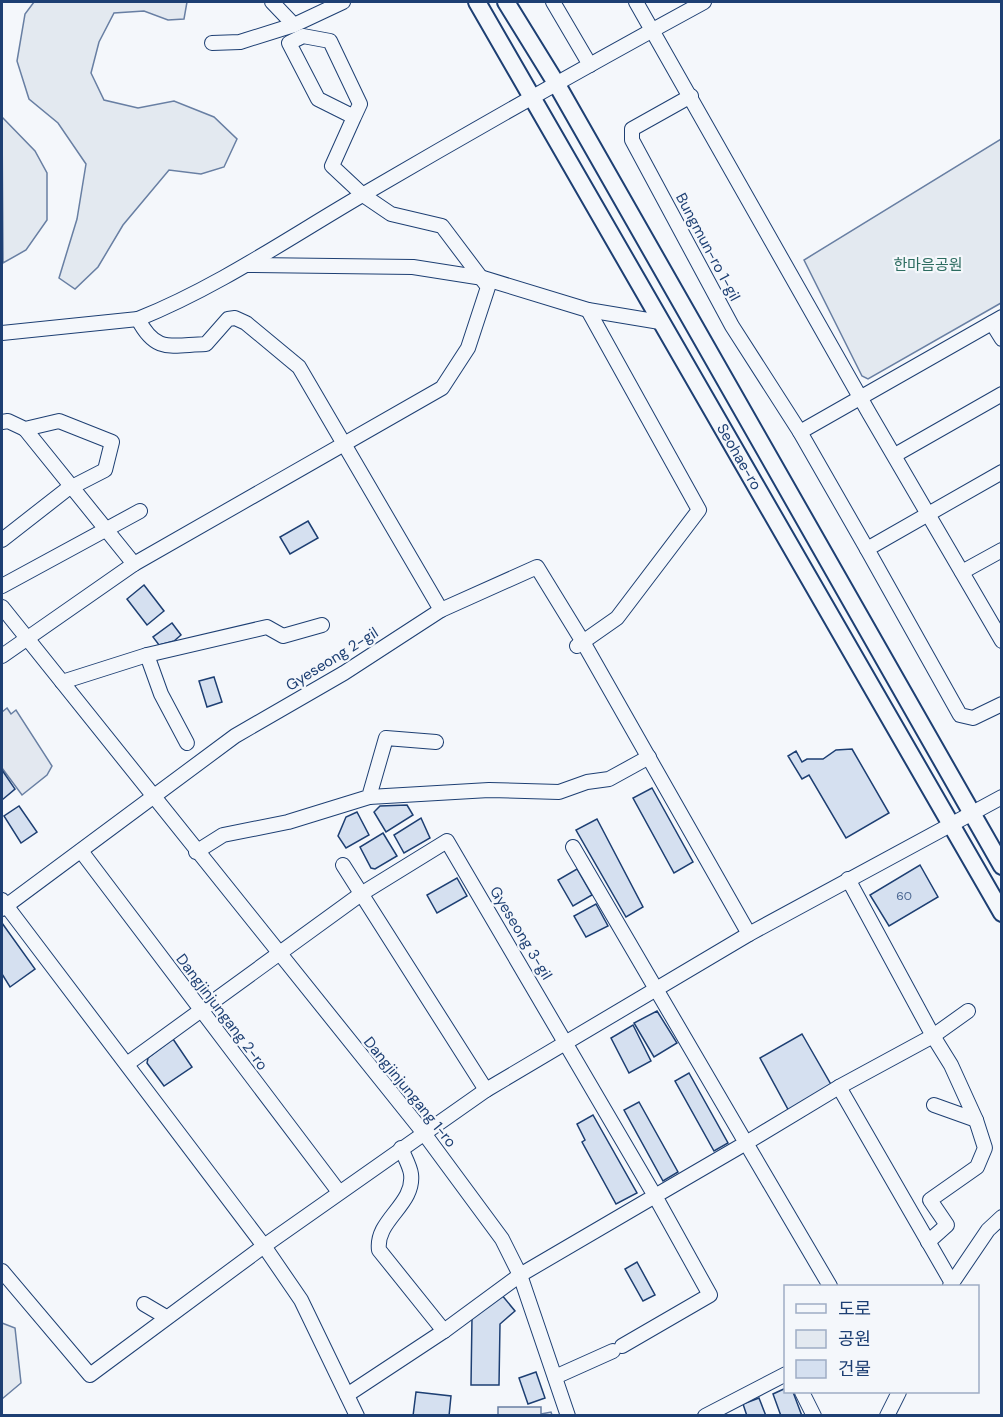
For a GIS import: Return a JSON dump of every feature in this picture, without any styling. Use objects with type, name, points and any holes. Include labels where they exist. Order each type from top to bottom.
[{"type":"main road","name":"Seohae-ro","points":[[477,2],[1002,913]]},
{"type":"main road","name":"Seohae-ro","points":[[506,2],[556,83],[1002,866]]},
{"type":"street","points":[[272,2],[294,25]]},
{"type":"street","points":[[212,43],[240,42],[294,25],[343,2]]},
{"type":"street","points":[[553,2],[590,65]]},
{"type":"street","points":[[636,2],[860,398],[999,632]]},
{"type":"street","points":[[2,333],[138,319],[172,305],[247,265],[556,83],[704,2]]},
{"type":"street","points":[[2,656],[134,564],[345,446],[442,388],[468,348],[488,287],[442,226],[391,214],[363,195],[332,166],[360,104],[330,41],[303,36],[289,43],[318,99],[354,117]]},
{"type":"street","name":"Bungmun-ro 1-gil","points":[[691,96],[632,129],[632,140],[732,326],[800,432],[960,715],[973,718],[1002,704]]},
{"type":"street","points":[[247,265],[413,267],[483,278],[588,310],[660,322]]},
{"type":"street","points":[[588,310],[699,510],[617,618],[579,645],[649,757],[749,934]]},
{"type":"street","points":[[138,319],[148,338],[163,346],[206,344],[228,319],[235,318],[246,323],[299,367],[441,610]]},
{"type":"street","points":[[800,432],[997,320],[1002,339]]},
{"type":"street","points":[[895,455],[1002,394]]},
{"type":"street","points":[[2,422],[8,421],[25,429],[134,564]]},
{"type":"street","points":[[2,540],[71,488],[105,470],[111,442],[59,422],[25,429]]},
{"type":"street","points":[[867,549],[1002,472]]},
{"type":"street","points":[[2,586],[140,511]]},
{"type":"street","points":[[962,572],[1002,550]]},
{"type":"street","name":"Gyeseong 2-gil","points":[[156,797],[235,736],[344,673],[441,610],[537,567],[579,645]]},
{"type":"street","name":"Dangjinjungang 1-ro","points":[[2,607],[156,797],[196,852],[423,1132],[502,1239],[520,1275],[568,1416]]},
{"type":"street","points":[[62,682],[147,655],[267,627],[283,636],[322,624]]},
{"type":"street","points":[[147,655],[161,693],[187,742]]},
{"type":"street","points":[[369,797],[386,738],[436,742]]},
{"type":"street","points":[[196,852],[223,835],[288,822],[369,797],[489,790],[559,792],[587,782],[609,779],[649,757]]},
{"type":"street","points":[[156,797],[3,904],[264,1246],[301,1300],[357,1416]]},
{"type":"street","points":[[2,1271],[90,1375],[339,1192],[486,1090],[749,934],[1002,798]]},
{"type":"street","name":"Gyeseong 3-gil","points":[[361,894],[447,841],[567,1042],[710,1295],[617,1348],[555,1377]]},
{"type":"street","points":[[573,847],[829,1285]]},
{"type":"street","name":"Dangjinjungang 2-ro","points":[[81,851],[199,1011],[339,1192]]},
{"type":"street","points":[[343,865],[486,1090]]},
{"type":"street","points":[[848,879],[951,1065],[976,1120],[985,1148],[977,1167],[930,1200],[947,1225],[928,1242]]},
{"type":"street","points":[[127,1064],[361,894]]},
{"type":"street","points":[[347,1395],[444,1330],[520,1275],[838,1087],[933,1036],[968,1011]]},
{"type":"street","points":[[838,1087],[951,1285],[988,1230],[1002,1218]]},
{"type":"street","points":[[934,1105],[976,1120]]},
{"type":"street","points":[[401,1148],[411,1174],[410,1191],[377,1240],[379,1250],[444,1330]]},
{"type":"street","points":[[144,1304],[166,1317]]},
{"type":"street","points":[[705,1416],[784,1375]]},
{"type":"street","points":[[802,1393],[814,1416]]},
{"type":"street","points":[[887,1416],[898,1393]]},
{"type":"green space","points":[[34,2],[187,2],[184,19],[168,20],[144,11],[114,13],[99,42],[91,73],[104,100],[138,108],[174,101],[214,117],[237,139],[224,167],[201,174],[169,170],[123,225],[98,267],[75,289],[59,278],[77,219],[86,164],[58,123],[29,99],[17,61],[25,14]]},
{"type":"green space","points":[[2,117],[35,151],[47,173],[47,220],[26,250],[3,263]]},
{"type":"green space","name":"한마음공원","points":[[1001,139],[1001,303],[868,379],[862,376],[804,260]]},
{"type":"green space","points":[[2,1323],[15,1328],[21,1383],[2,1399]]},
{"type":"shaded area","points":[[7,708],[11,714],[16,710],[52,766],[47,775],[22,795],[2,768],[2,712]]},
{"type":"shaded area","points":[[498,1407],[541,1407],[541,1414],[551,1412],[552,1415],[498,1415]]},
{"type":"building","points":[[308,521],[318,538],[290,554],[280,537]]},
{"type":"building","points":[[144,585],[164,611],[147,625],[127,599]]},
{"type":"building","points":[[172,623],[181,635],[174,641],[159,645],[153,637]]},
{"type":"building","points":[[214,677],[222,702],[207,707],[199,681]]},
{"type":"building","points":[[852,749],[889,813],[846,838],[809,775],[802,779],[788,756],[796,751],[802,762],[807,759],[823,759],[836,750]]},
{"type":"building","points":[[2,770],[15,789],[2,800]]},
{"type":"building","points":[[652,788],[693,862],[674,873],[633,798]]},
{"type":"building","points":[[407,805],[413,815],[386,832],[374,812],[380,806]]},
{"type":"building","points":[[19,806],[37,832],[21,843],[4,816]]},
{"type":"building","points":[[357,812],[369,835],[346,848],[338,836],[346,817]]},
{"type":"building","points":[[421,818],[430,838],[404,853],[394,835]]},
{"type":"building","points":[[597,819],[643,907],[626,917],[576,830]]},
{"type":"building","points":[[383,833],[397,856],[375,869],[371,868],[360,847]]},
{"type":"building","points":[[920,865],[938,897],[889,926],[870,895]]},
{"type":"building","points":[[577,869],[592,895],[573,906],[558,880]]},
{"type":"building","points":[[457,878],[467,896],[437,913],[427,895]]},
{"type":"building","points":[[596,904],[608,926],[586,937],[574,916]]},
{"type":"building","points":[[2,923],[35,969],[10,987],[2,974]]},
{"type":"building","points":[[657,1011],[677,1043],[654,1057],[634,1023]]},
{"type":"building","points":[[633,1025],[651,1061],[629,1073],[611,1038]]},
{"type":"building","points":[[802,1034],[833,1088],[790,1113],[760,1058]]},
{"type":"building","points":[[173,1039],[192,1067],[164,1086],[147,1063],[148,1058]]},
{"type":"building","points":[[689,1073],[728,1143],[714,1151],[675,1081]]},
{"type":"building","points":[[639,1102],[678,1172],[663,1181],[624,1110]]},
{"type":"building","points":[[593,1115],[637,1193],[616,1204],[582,1142],[585,1140],[577,1124]]},
{"type":"building","points":[[637,1262],[655,1295],[643,1301],[625,1269]]},
{"type":"building","points":[[501,1294],[515,1311],[500,1324],[499,1385],[471,1385],[472,1317]]},
{"type":"building","points":[[536,1372],[545,1398],[528,1404],[519,1378]]},
{"type":"building","points":[[784,1389],[784,1393],[793,1393],[802,1416],[781,1416],[773,1394]]},
{"type":"building","points":[[416,1392],[451,1396],[449,1416],[413,1416]]},
{"type":"building","points":[[759,1398],[766,1416],[747,1416],[743,1404]]}]
